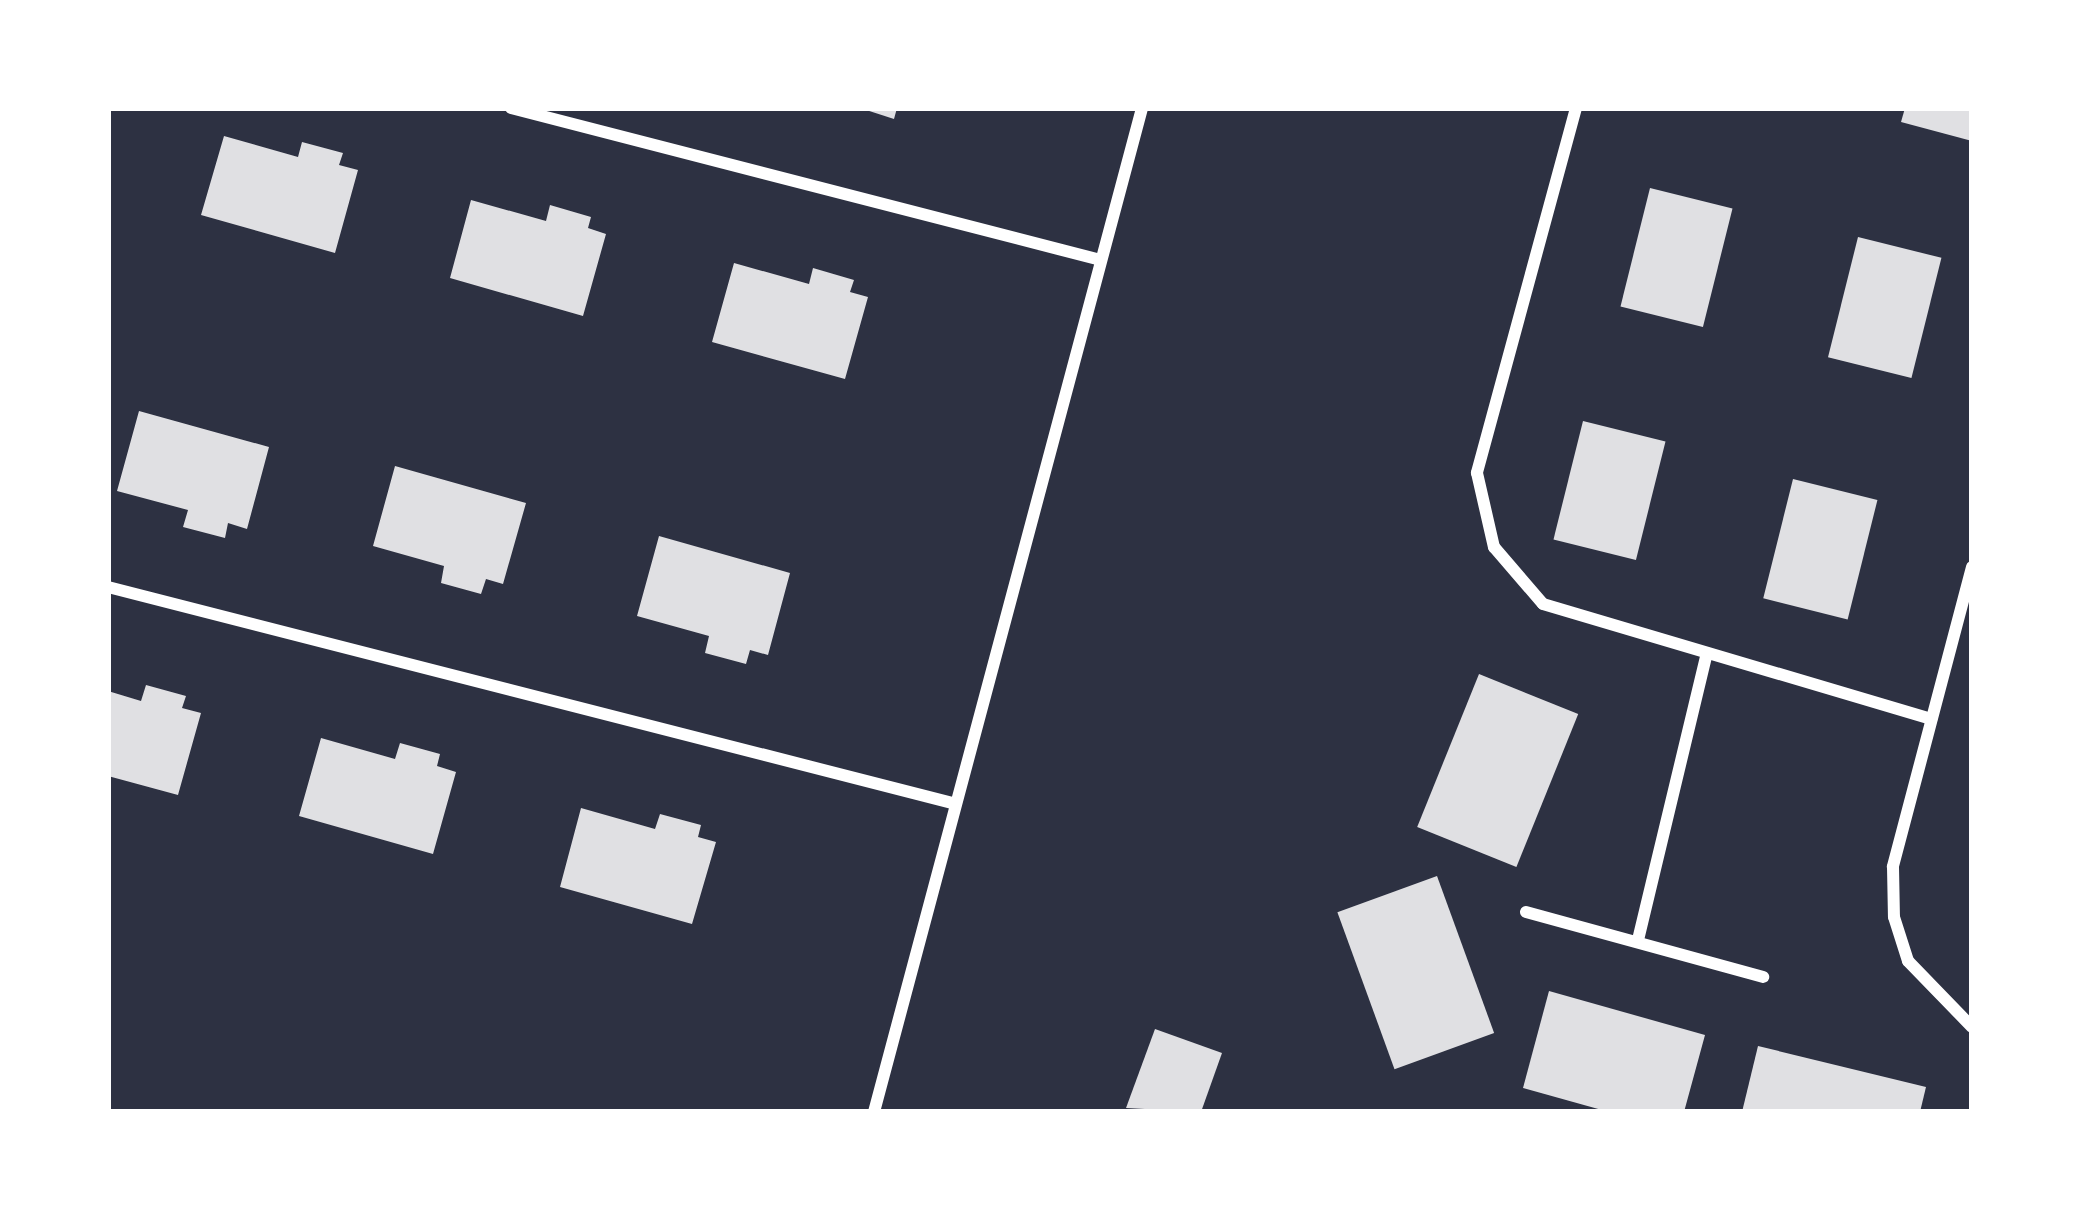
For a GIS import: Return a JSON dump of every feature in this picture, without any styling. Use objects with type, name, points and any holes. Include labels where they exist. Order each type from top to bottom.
[{"type":"street","points":[[511,108],[1101,260]]},
{"type":"street","points":[[874,1112],[1142,108]]},
{"type":"street","points":[[1576,108],[1477,472],[1494,547],[1543,604],[1931,719]]},
{"type":"street","points":[[1972,568],[1893,867],[1894,917],[1908,961],[1972,1027]]},
{"type":"street","points":[[108,587],[956,804]]},
{"type":"street","points":[[1638,940],[1707,652]]},
{"type":"street","points":[[1526,912],[1762,977]]},
{"type":"building","points":[[860,108],[897,108],[894,119]]},
{"type":"building","points":[[1905,108],[1972,108],[1972,141],[1901,122]]},
{"type":"building","points":[[224,136],[298,157],[302,142],[343,153],[339,165],[358,170],[335,253],[201,215]]},
{"type":"building","points":[[1650,188],[1732,209],[1703,327],[1620,306]]},
{"type":"building","points":[[471,200],[546,221],[550,205],[591,217],[588,228],[606,234],[583,316],[450,278]]},
{"type":"building","points":[[1858,237],[1941,258],[1911,378],[1828,357]]},
{"type":"building","points":[[734,263],[809,284],[813,268],[854,280],[850,292],[868,297],[845,379],[712,342]]},
{"type":"building","points":[[139,411],[269,447],[247,529],[228,523],[225,538],[183,527],[188,510],[117,491]]},
{"type":"building","points":[[1583,421],[1665,442],[1636,560],[1553,539]]},
{"type":"building","points":[[395,466],[526,503],[503,584],[486,579],[481,594],[441,583],[444,566],[373,546]]},
{"type":"building","points":[[1793,479],[1877,500],[1848,619],[1763,598]]},
{"type":"building","points":[[659,536],[790,573],[768,655],[750,650],[746,664],[705,653],[709,636],[637,616]]},
{"type":"building","points":[[1479,674],[1578,714],[1516,867],[1417,827]]},
{"type":"building","points":[[146,685],[186,696],[182,708],[201,713],[178,795],[108,776],[108,691],[141,701]]},
{"type":"building","points":[[321,738],[395,759],[400,743],[440,754],[437,766],[456,772],[433,854],[299,816]]},
{"type":"building","points":[[581,808],[655,829],[660,814],[701,825],[698,837],[716,842],[692,924],[560,887]]},
{"type":"building","points":[[1437,876],[1494,1033],[1395,1069],[1337,912]]},
{"type":"building","points":[[1549,991],[1705,1035],[1684,1112],[1609,1112],[1523,1088]]},
{"type":"building","points":[[1155,1029],[1222,1053],[1201,1112],[1126,1108]]},
{"type":"building","points":[[1758,1046],[1926,1087],[1920,1112],[1742,1112]]}]
